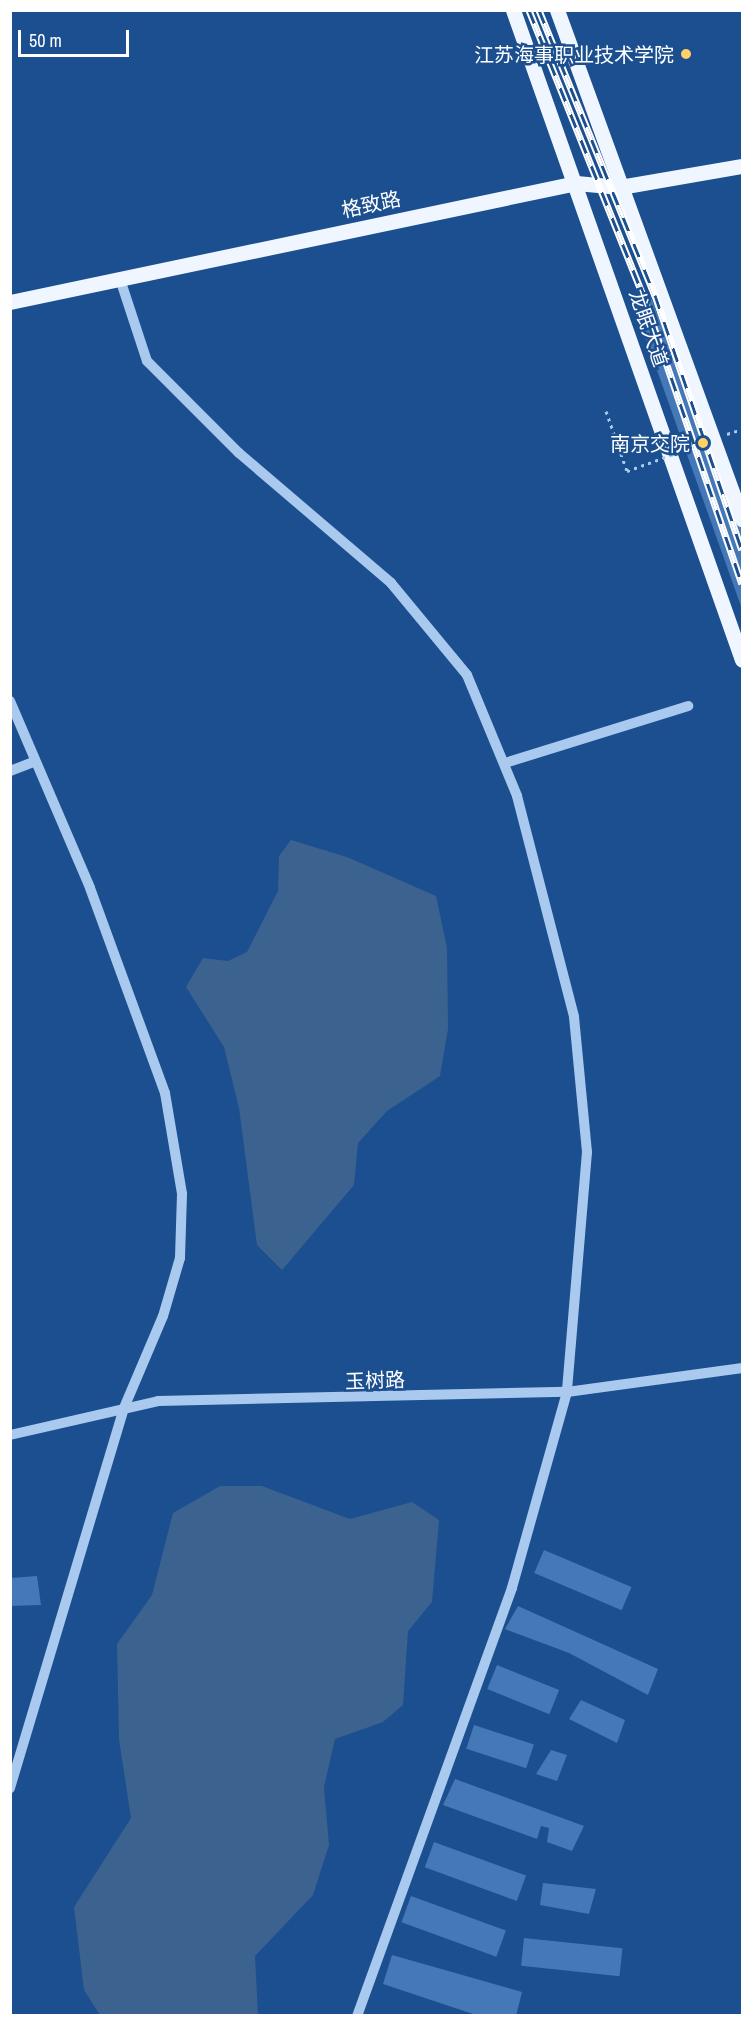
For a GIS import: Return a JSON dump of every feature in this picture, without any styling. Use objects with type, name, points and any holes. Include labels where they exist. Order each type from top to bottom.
[{"type":"main road","name":"龙眠大道","points":[[513,10],[576,183],[742,660]]},
{"type":"main road","name":"龙眠大道","points":[[557,10],[620,187],[663,291],[742,519]]},
{"type":"main road","name":"格致路","points":[[10,302],[576,183],[620,187],[742,166]]},
{"type":"street","points":[[120,279],[147,361],[187,405],[391,583],[433,627],[467,675],[505,763],[574,1017],[587,1152],[567,1392],[512,1588],[357,2016]]},
{"type":"street","points":[[10,701],[33,762],[90,888],[165,1093],[182,1194],[180,1258],[164,1316],[124,1408],[10,1788]]},
{"type":"street","points":[[505,763],[688,706]]},
{"type":"street","points":[[10,771],[33,762]]},
{"type":"street","name":"玉树路","points":[[10,1435],[158,1401],[567,1392],[742,1368]]},
{"type":"path","points":[[606,411],[627,471],[685,450]]},
{"type":"path","points":[[722,435],[742,429]]},
{"type":"water","points":[[291,840],[347,857],[436,896],[447,948],[448,1029],[440,1076],[387,1111],[358,1143],[354,1185],[282,1270],[257,1245],[239,1108],[224,1047],[186,987],[203,958],[228,961],[247,952],[278,891],[279,856]]},
{"type":"water","points":[[220,1486],[262,1486],[350,1519],[412,1502],[439,1520],[432,1602],[408,1631],[403,1705],[383,1722],[335,1739],[324,1787],[329,1845],[313,1895],[255,1956],[258,2015],[100,2015],[84,1990],[74,1907],[131,1818],[119,1739],[117,1644],[152,1595],[173,1513]]},
{"type":"building","points":[[651,297],[733,522],[742,528],[742,609],[633,303]]},
{"type":"building","points":[[544,1550],[631,1587],[622,1610],[534,1573]]},
{"type":"building","points":[[37,1576],[41,1605],[10,1606],[10,1578]]},
{"type":"building","points":[[518,1606],[658,1669],[648,1695],[569,1653],[505,1629]]},
{"type":"building","points":[[497,1665],[559,1690],[549,1714],[487,1689]]},
{"type":"building","points":[[581,1700],[625,1720],[617,1743],[569,1719]]},
{"type":"building","points":[[474,1725],[534,1744],[526,1768],[466,1749]]},
{"type":"building","points":[[551,1750],[567,1755],[557,1781],[536,1774]]},
{"type":"building","points":[[455,1779],[584,1826],[572,1851],[547,1842],[549,1828],[541,1826],[537,1839],[443,1805]]},
{"type":"building","points":[[434,1842],[526,1876],[517,1901],[425,1867]]},
{"type":"building","points":[[543,1883],[596,1889],[589,1914],[540,1905]]},
{"type":"building","points":[[411,1896],[506,1931],[496,1957],[401,1922]]},
{"type":"building","points":[[524,1938],[622,1948],[620,1976],[521,1966]]},
{"type":"building","points":[[392,1955],[522,1992],[516,2016],[479,2016],[383,1984]]},
{"type":"railway","points":[[529,10],[644,298],[742,584]]},
{"type":"railway","points":[[539,10],[655,295],[742,550]]},
{"type":"place","name":"江苏海事职业技术学院","points":[[686,54]]},
{"type":"place","name":"南京交院","points":[[703,443]]}]
